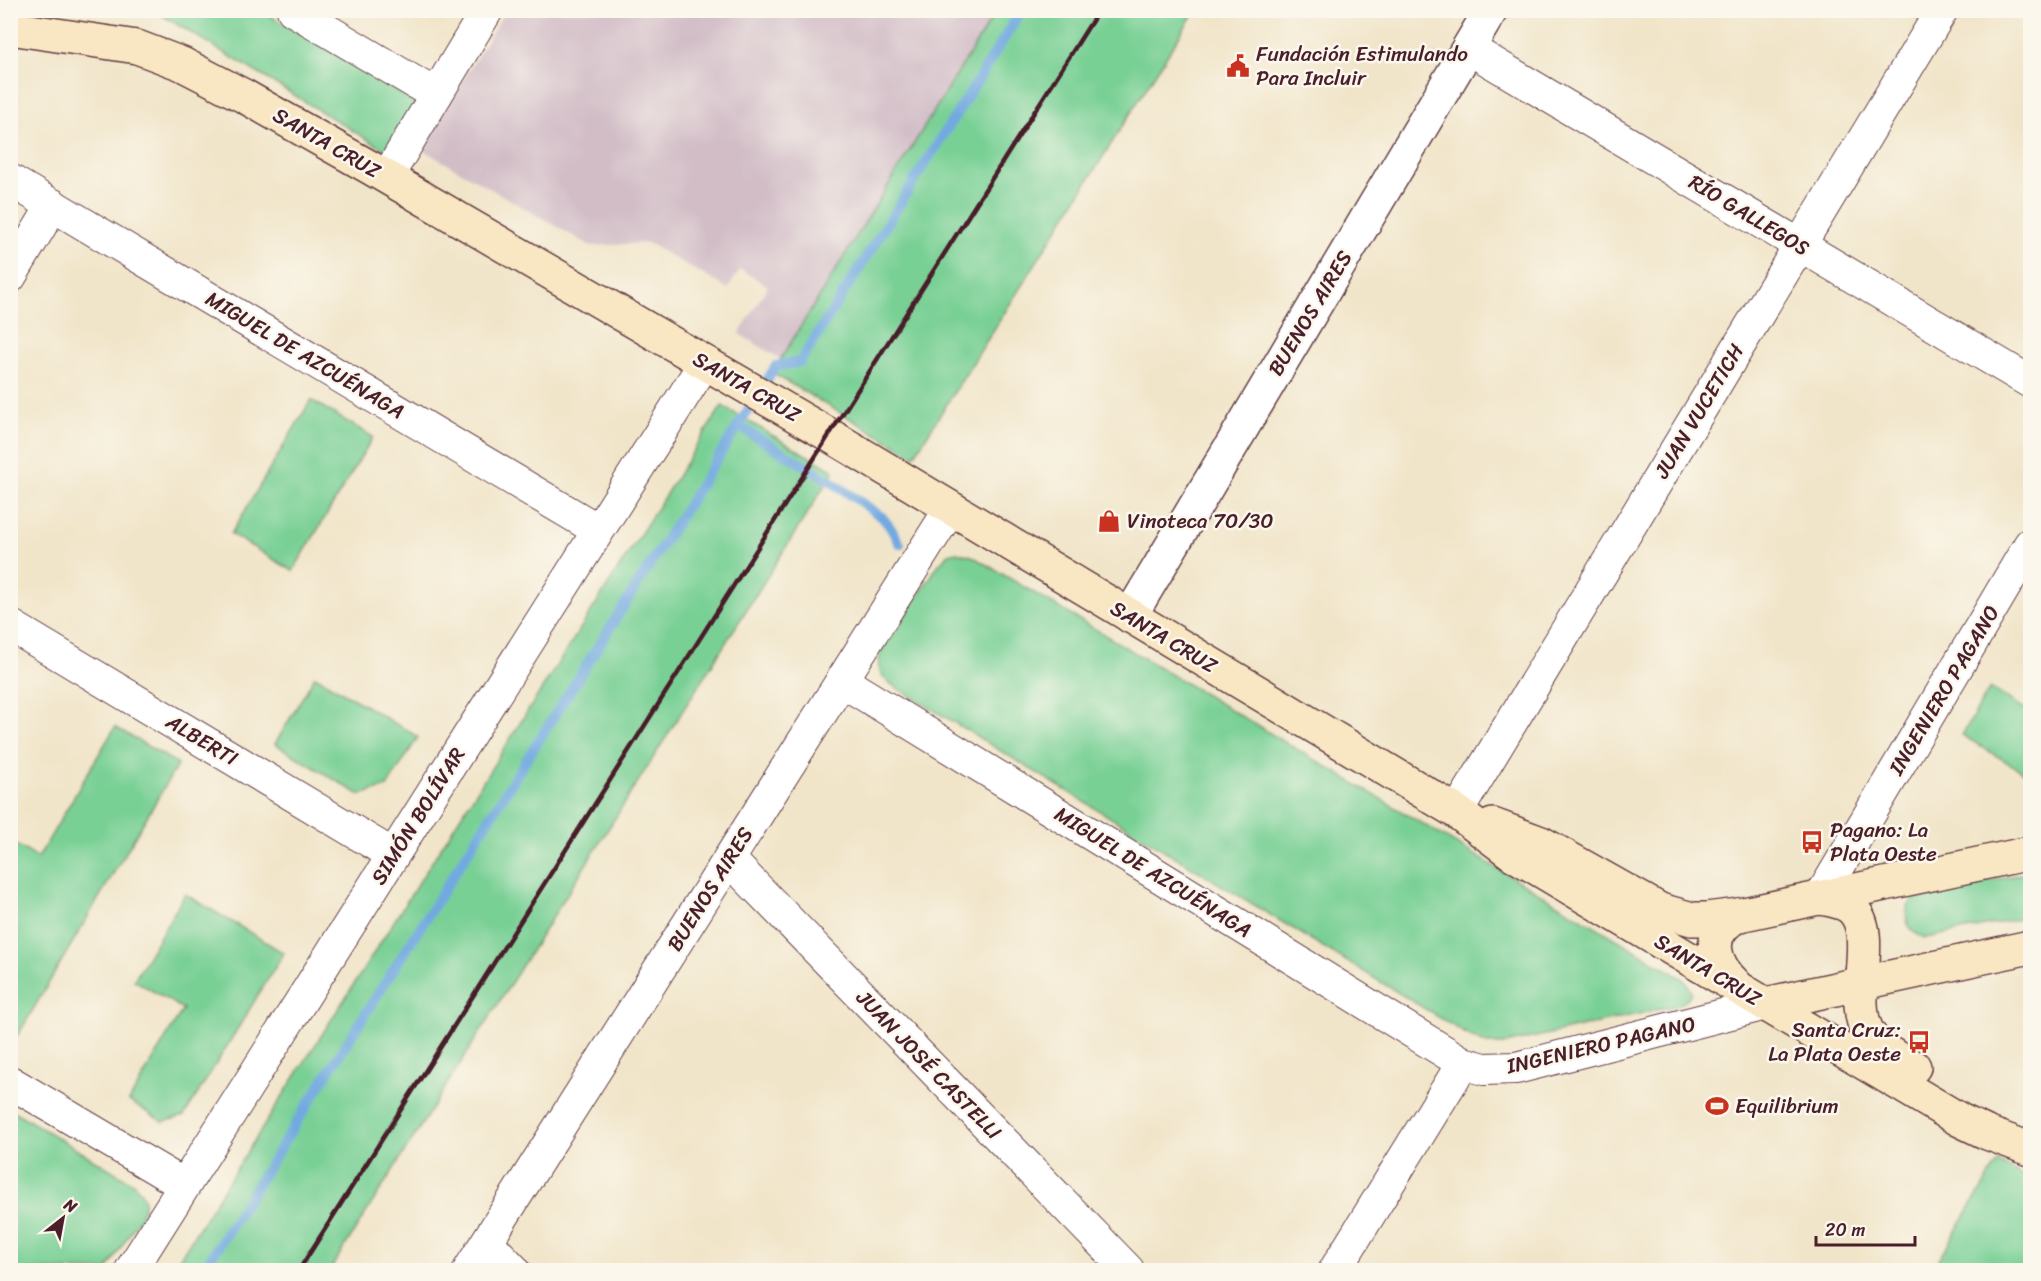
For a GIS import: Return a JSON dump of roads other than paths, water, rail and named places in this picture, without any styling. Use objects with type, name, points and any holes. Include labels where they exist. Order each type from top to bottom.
[{"type":"main road","name":"SANTA CRUZ","points":[[10,28],[137,47],[182,64],[387,177],[951,508],[1457,812],[1513,854],[1753,997],[1973,1127],[2031,1149]]},
{"type":"main road","name":"SANTA CRUZ","points":[[1457,812],[1541,843],[1660,910],[1692,919],[1739,915],[2031,853]]},
{"type":"main road","points":[[1820,898],[1846,905],[1861,924],[1863,944],[1861,1015],[1870,1035],[1878,1045],[1973,1101],[2031,1143]]},
{"type":"main road","points":[[1739,915],[1732,918],[1721,929],[1715,945],[1717,961],[1721,968],[1753,997],[1861,983],[2031,947]]},
{"type":"street","points":[[293,10],[436,95]]},
{"type":"street","points":[[387,177],[487,10]]},
{"type":"street","name":"BUENOS AIRES","points":[[1130,616],[1491,10]]},
{"type":"street","name":"JUAN VUCETICH","points":[[1457,812],[1942,10]]},
{"type":"street","name":"RÍO GALLEGOS","points":[[1468,48],[2031,382]]},
{"type":"street","name":"MIGUEL DE AZCUÉNAGA","points":[[10,180],[598,530]]},
{"type":"street","points":[[10,277],[53,205]]},
{"type":"street","name":"SIMÓN BOLÍVAR","points":[[131,1270],[705,362]]},
{"type":"street","name":"BUENOS AIRES","points":[[469,1270],[951,508]]},
{"type":"street","name":"INGENIERO PAGANO","points":[[1820,898],[2031,544]]},
{"type":"street","name":"ALBERTI","points":[[10,625],[393,855]]},
{"type":"street","name":"MIGUEL DE AZCUÉNAGA","points":[[842,681],[1463,1063]]},
{"type":"street","name":"JUAN JOSÉ CASTELLI","points":[[729,859],[1128,1270]]},
{"type":"street","name":"INGENIERO PAGANO","points":[[1463,1063],[1484,1069],[1516,1068],[1753,997]]},
{"type":"street","points":[[1335,1270],[1463,1063]]},
{"type":"street","points":[[10,1082],[184,1185]]},
{"type":"street","points":[[487,1242],[514,1270]]},
{"type":"waterway","points":[[203,1270],[776,366],[800,362],[1022,10]]},
{"type":"waterway","points":[[738,426],[829,480],[882,517],[900,544]]},
{"type":"railway","points":[[299,1270],[1099,10]]},
{"type":"place","name":"Fundación Estimulando Para Incluir","points":[[1238,66]]},
{"type":"place","name":"Vinoteca 70/30","points":[[1109,521]]},
{"type":"place","name":"Pagano: La Plata Oeste","points":[[1812,842]]},
{"type":"place","name":"Santa Cruz: La Plata Oeste","points":[[1919,1042]]},
{"type":"place","name":"Equilibrium","points":[[1717,1106]]}]
